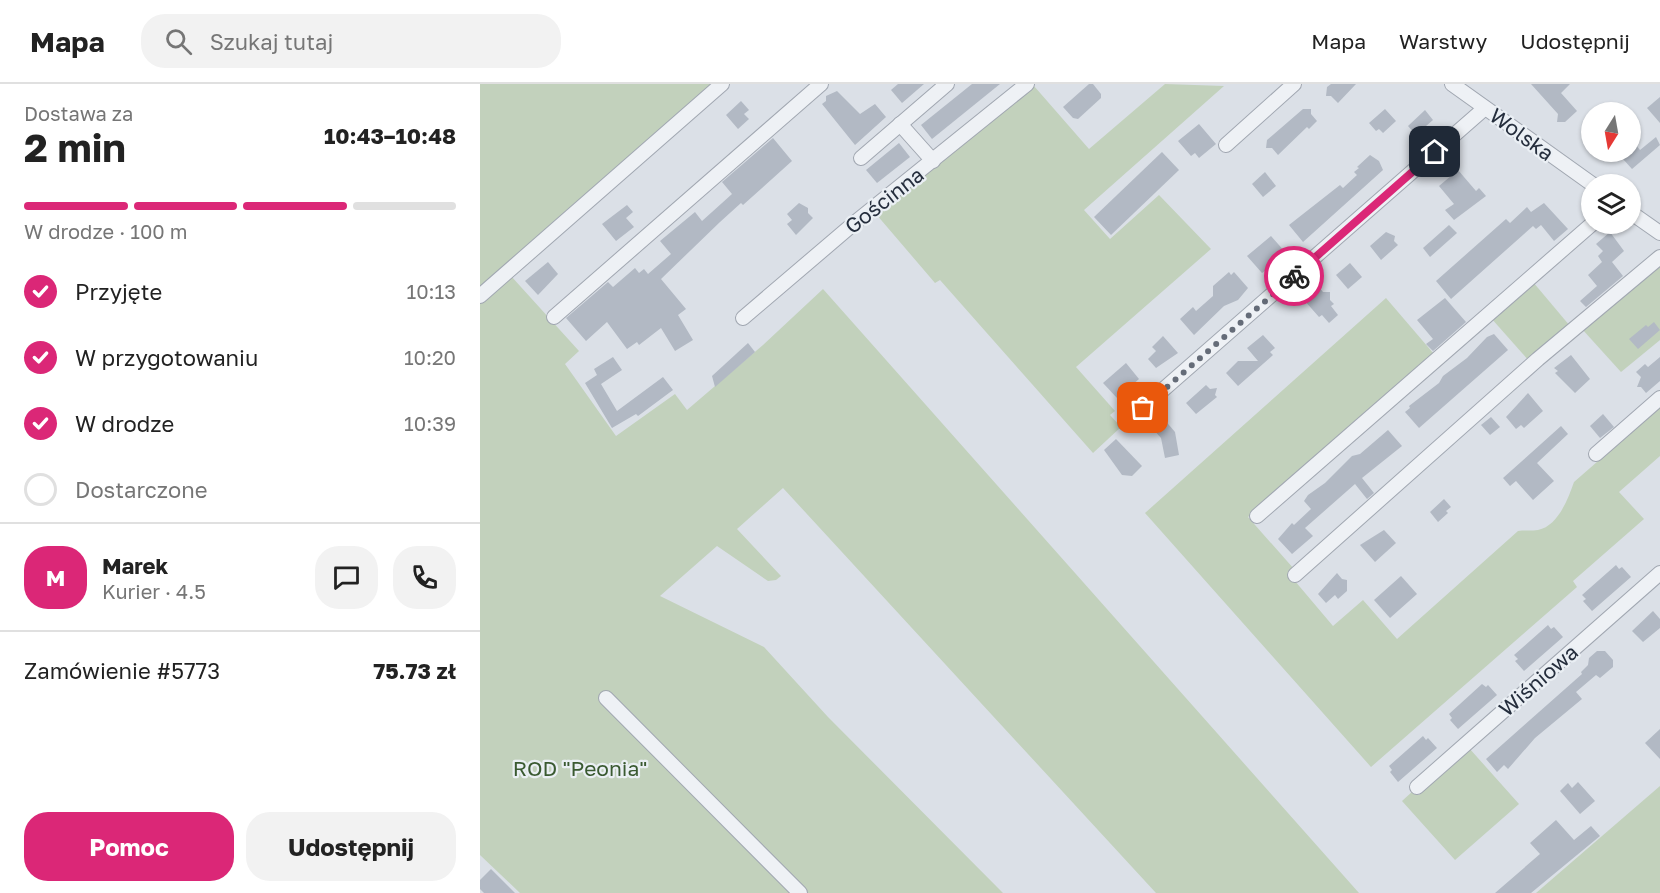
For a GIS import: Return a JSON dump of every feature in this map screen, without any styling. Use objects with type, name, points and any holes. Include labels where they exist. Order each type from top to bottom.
[{"type":"street","points":[[480,296],[722,84]]},
{"type":"street","points":[[554,317],[821,84]]},
{"type":"street","points":[[861,158],[947,84]]},
{"type":"street","name":"Gościnna","points":[[742,318],[852,225],[1027,84]]},
{"type":"street","points":[[1226,145],[1294,84]]},
{"type":"street","name":"Wolska","points":[[1452,84],[1581,176]]},
{"type":"street","points":[[1125,423],[1485,108]]},
{"type":"street","points":[[900,124],[933,161]]},
{"type":"street","points":[[1641,220],[1660,233]]},
{"type":"street","points":[[1257,516],[1581,234]]},
{"type":"street","points":[[1294,575],[1538,359],[1660,257]]},
{"type":"street","points":[[1596,454],[1660,398]]},
{"type":"street","name":"Wiśniowa","points":[[1417,787],[1660,573]]},
{"type":"street","points":[[606,698],[800,893]]},
{"type":"green space","points":[[480,84],[716,84],[480,290]]},
{"type":"green space","points":[[1165,84],[1224,86],[1084,210],[1110,239],[1159,195],[1211,249],[1076,367],[1115,411],[1110,415],[1121,427],[1093,453],[940,280],[935,283],[876,214],[1034,86],[1089,149]]},
{"type":"green space","points":[[1660,263],[1660,340],[1621,372],[1582,329]]},
{"type":"green space","name":"ROD \"Peonia\"","points":[[511,276],[579,351],[565,364],[616,436],[675,394],[687,410],[763,345],[823,289],[1359,893],[1156,893],[783,488],[737,529],[781,576],[776,580],[768,581],[717,546],[660,596],[764,647],[828,717],[1003,893],[520,893],[480,855],[480,303]]},
{"type":"green space","points":[[1533,282],[1570,326],[1529,361],[1491,318]]},
{"type":"green space","points":[[1386,298],[1434,354],[1248,517],[1294,569],[1289,574],[1333,626],[1363,600],[1397,639],[1518,531],[1538,530],[1557,518],[1574,482],[1660,407],[1660,456],[1619,492],[1644,519],[1573,581],[1577,587],[1371,767],[1145,513]]},
{"type":"green space","points":[[1469,748],[1519,804],[1455,860],[1402,801],[1413,791],[1419,795]]},
{"type":"green space","points":[[1660,786],[1660,893],[1536,893]]},
{"type":"building","points":[[898,84],[924,84],[902,103],[891,90]]},
{"type":"building","points":[[972,84],[1000,84],[932,139],[921,125]]},
{"type":"building","points":[[1089,84],[1093,84],[1101,94],[1101,98],[1078,119],[1073,118],[1063,107]]},
{"type":"building","points":[[1331,84],[1356,84],[1338,103],[1331,96],[1326,96],[1327,87]]},
{"type":"building","points":[[1531,84],[1570,84],[1561,93],[1577,111],[1565,122],[1557,122],[1558,114]]},
{"type":"building","points":[[837,91],[860,114],[875,104],[886,117],[855,145],[822,104],[826,101],[826,96]]},
{"type":"building","points":[[1660,97],[1660,123],[1647,108]]},
{"type":"building","points":[[741,101],[749,110],[744,114],[749,119],[738,129],[726,115]]},
{"type":"building","points":[[1303,109],[1311,109],[1311,114],[1317,121],[1309,129],[1307,127],[1278,155],[1272,148],[1266,148],[1267,140]]},
{"type":"building","points":[[1385,109],[1396,121],[1383,133],[1379,129],[1376,131],[1369,123]]},
{"type":"building","points":[[1425,110],[1433,120],[1426,126],[1431,132],[1421,141],[1408,126]]},
{"type":"building","points":[[1199,124],[1216,144],[1199,158],[1195,153],[1191,156],[1178,141]]},
{"type":"building","points":[[1656,137],[1660,145],[1641,161],[1641,149]]},
{"type":"building","points":[[773,138],[792,161],[743,205],[741,203],[661,279],[686,309],[678,315],[693,340],[675,351],[661,328],[639,345],[637,342],[627,349],[607,322],[586,341],[566,318],[608,282],[613,287],[635,268],[639,273],[644,269],[648,274],[671,254],[660,241],[695,212],[702,221],[732,194],[722,182]]},
{"type":"building","points":[[899,143],[910,157],[877,183],[866,170]]},
{"type":"building","points":[[1162,152],[1179,170],[1111,235],[1094,217]]},
{"type":"building","points":[[1370,155],[1379,161],[1383,170],[1303,242],[1289,225],[1340,185],[1343,188],[1357,175],[1354,172],[1359,168],[1357,167]]},
{"type":"building","points":[[1626,162],[1640,162],[1632,169]]},
{"type":"building","points":[[1458,170],[1476,191],[1479,188],[1486,196],[1454,220],[1445,210],[1454,204],[1439,186]]},
{"type":"building","points":[[1265,172],[1276,186],[1263,197],[1252,184]]},
{"type":"building","points":[[799,203],[808,208],[808,213],[813,218],[796,235],[787,224],[792,220],[787,214]]},
{"type":"building","points":[[1544,203],[1568,229],[1554,241],[1541,225],[1536,229],[1533,226],[1451,299],[1436,281],[1506,219],[1510,223],[1527,207],[1531,212]]},
{"type":"building","points":[[627,205],[633,212],[626,218],[634,227],[616,241],[602,224]]},
{"type":"building","points":[[1449,225],[1457,233],[1430,257],[1423,248]]},
{"type":"building","points":[[1386,232],[1395,236],[1394,241],[1398,245],[1381,260],[1370,246]]},
{"type":"building","points":[[1608,234],[1611,234],[1624,251],[1612,262],[1623,276],[1586,307],[1580,301],[1597,286],[1588,275],[1602,262],[1598,256],[1603,251],[1596,244]]},
{"type":"building","points":[[1271,236],[1286,253],[1279,258],[1282,262],[1271,271],[1269,268],[1262,273],[1247,256]]},
{"type":"building","points":[[548,262],[558,274],[538,295],[525,281]]},
{"type":"building","points":[[1350,263],[1362,277],[1348,289],[1336,275]]},
{"type":"building","points":[[1229,272],[1231,275],[1234,272],[1248,288],[1238,300],[1224,306],[1194,335],[1180,319],[1193,307],[1196,311],[1213,296],[1213,286]]},
{"type":"building","points":[[1319,287],[1323,292],[1330,292],[1330,300],[1334,304],[1331,306],[1338,315],[1329,323],[1322,315],[1319,317],[1304,300]]},
{"type":"building","points":[[1445,298],[1466,322],[1433,351],[1426,344],[1433,339],[1417,320]]},
{"type":"building","points":[[1654,322],[1660,330],[1638,349],[1629,339],[1646,325],[1648,327]]},
{"type":"building","points":[[1494,334],[1508,350],[1419,428],[1405,412],[1410,408],[1409,406],[1439,383],[1443,376],[1467,358],[1487,337]]},
{"type":"building","points":[[1263,335],[1275,348],[1270,352],[1273,355],[1238,386],[1226,373],[1238,361],[1258,361],[1247,348]]},
{"type":"building","points":[[1163,336],[1178,353],[1156,368],[1148,359],[1156,351],[1152,347]]},
{"type":"building","points":[[748,343],[755,352],[715,387],[712,376]]},
{"type":"building","points":[[1571,355],[1590,379],[1575,393],[1555,373],[1558,371],[1554,368]]},
{"type":"building","points":[[613,357],[622,370],[601,384],[617,411],[663,377],[673,390],[638,416],[636,414],[612,428],[585,383],[597,375],[594,369]]},
{"type":"building","points":[[1660,357],[1660,381],[1646,393],[1641,387],[1637,387],[1641,377],[1636,372],[1645,364],[1648,367]]},
{"type":"building","points":[[1126,363],[1139,379],[1117,398],[1103,383]]},
{"type":"building","points":[[1206,385],[1210,389],[1217,388],[1215,395],[1217,397],[1196,414],[1186,403]]},
{"type":"building","points":[[1528,393],[1543,411],[1524,428],[1521,425],[1516,429],[1506,417]]},
{"type":"building","points":[[1603,414],[1614,427],[1600,438],[1590,426]]},
{"type":"building","points":[[1491,417],[1500,427],[1490,435],[1481,425]]},
{"type":"building","points":[[1163,418],[1175,432],[1179,455],[1165,458],[1161,438],[1152,428]]},
{"type":"building","points":[[1561,426],[1568,434],[1537,463],[1554,481],[1533,500],[1516,481],[1510,486],[1503,478]]},
{"type":"building","points":[[1388,430],[1402,446],[1362,478],[1374,493],[1367,499],[1355,484],[1305,528],[1313,536],[1292,554],[1278,539],[1292,523],[1294,525],[1311,509],[1304,501],[1308,495],[1325,483],[1352,456],[1360,454]]},
{"type":"building","points":[[1116,439],[1142,466],[1132,476],[1122,475],[1104,450]]},
{"type":"building","points":[[1444,499],[1451,507],[1438,522],[1430,512]]},
{"type":"building","points":[[1384,530],[1396,543],[1375,562],[1360,545]]},
{"type":"building","points":[[1616,565],[1619,569],[1622,567],[1631,577],[1592,611],[1583,601],[1586,599],[1582,595]]},
{"type":"building","points":[[1337,573],[1342,579],[1347,580],[1347,591],[1338,599],[1335,595],[1326,603],[1318,594]]},
{"type":"building","points":[[1401,576],[1417,594],[1390,618],[1374,600]]},
{"type":"building","points":[[1653,611],[1660,619],[1660,628],[1643,642],[1632,631]]},
{"type":"building","points":[[1548,625],[1551,629],[1554,627],[1563,637],[1524,671],[1515,661],[1518,659],[1514,655]]},
{"type":"building","points":[[1597,651],[1605,651],[1613,660],[1613,667],[1600,678],[1596,675],[1576,692],[1582,699],[1535,738],[1508,769],[1504,765],[1497,772],[1486,759],[1582,674],[1581,672],[1588,665],[1589,658]]},
{"type":"building","points":[[1482,684],[1486,687],[1488,685],[1497,695],[1458,729],[1450,720],[1452,718],[1449,714]]},
{"type":"building","points":[[1660,729],[1660,759],[1645,743]]},
{"type":"building","points":[[1423,736],[1437,748],[1398,782],[1390,772],[1392,770],[1389,766]]},
{"type":"building","points":[[1578,782],[1595,801],[1580,814],[1560,791],[1568,783],[1572,788]]},
{"type":"building","points":[[1556,820],[1574,840],[1591,826],[1600,836],[1531,893],[1495,893],[1540,854],[1530,843]]},
{"type":"building","points":[[491,869],[515,893],[484,893],[480,889],[480,880]]},
{"type":"way so far","points":[[1143,408],[1294,276]]},
{"type":"route","points":[[1294,276],[1435,152]]}]
